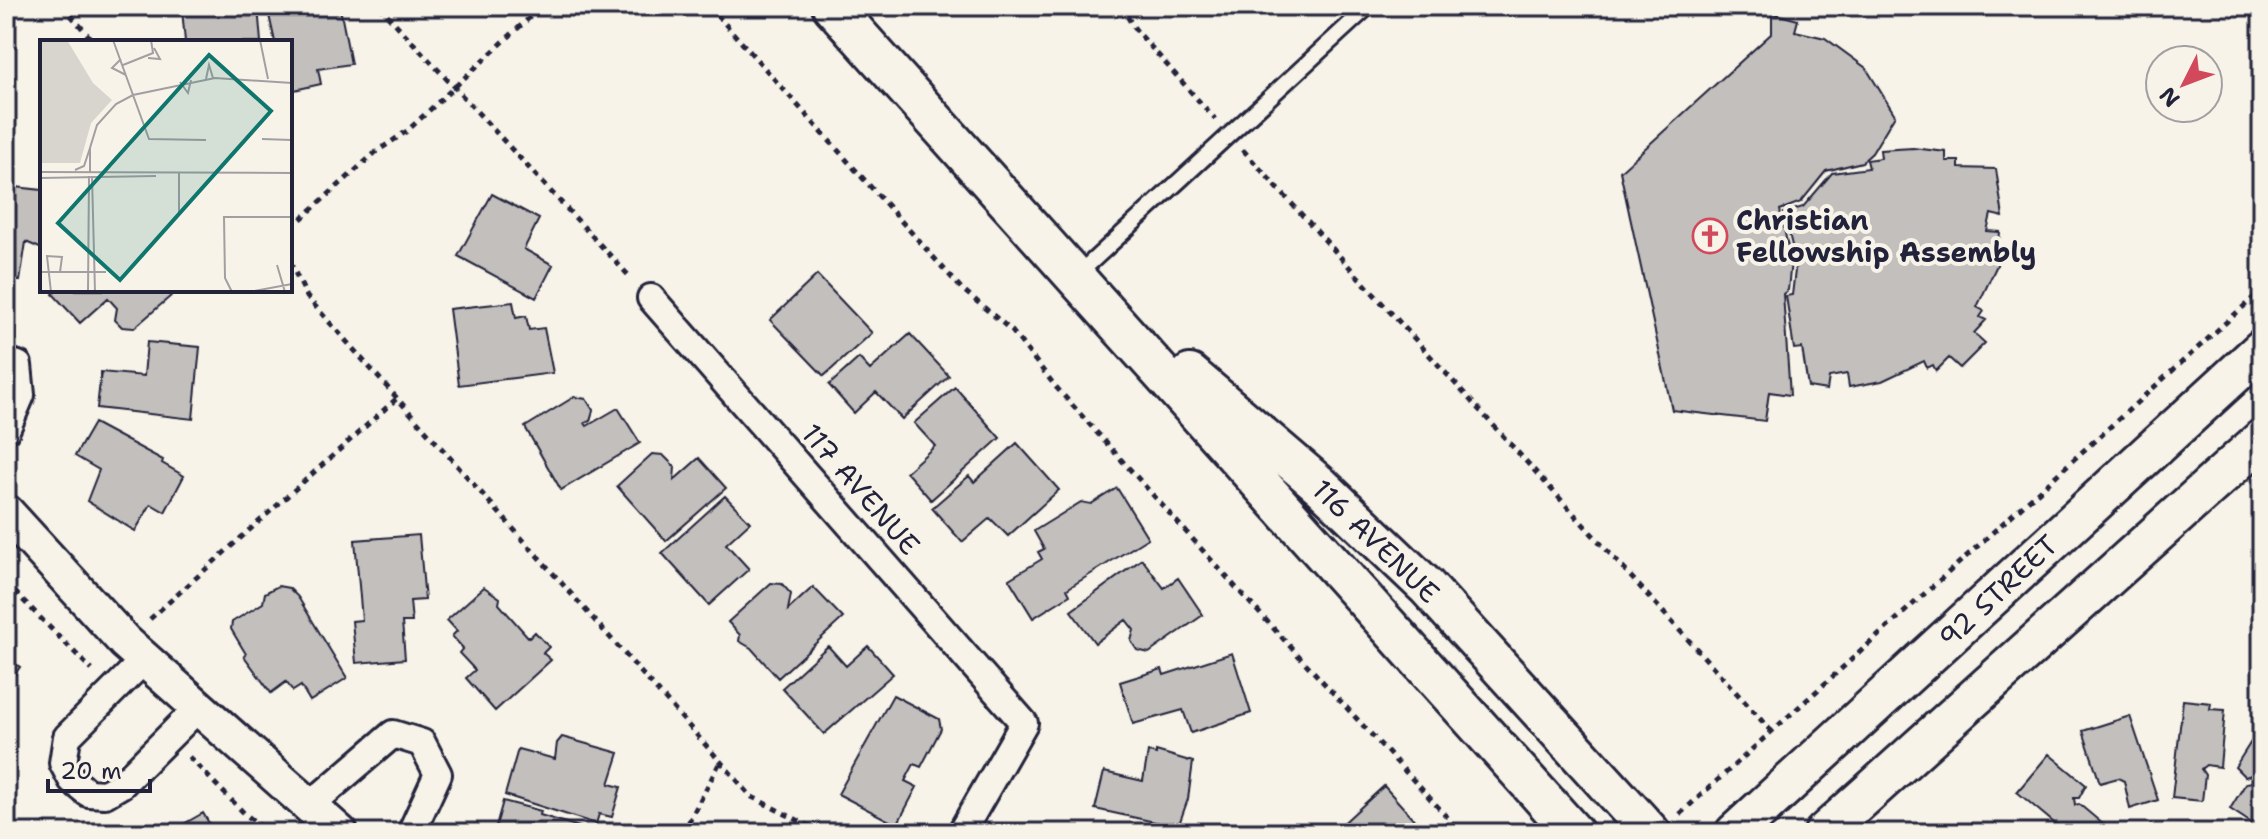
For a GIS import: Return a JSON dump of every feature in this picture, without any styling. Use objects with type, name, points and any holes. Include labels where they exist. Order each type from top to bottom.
[{"type":"main road","name":"116 AVENUE","points":[[832,6],[1574,833]]},
{"type":"main road","name":"116 AVENUE","points":[[1076,276],[1321,486],[1427,587],[1651,833]]},
{"type":"main road","name":"92 STREET","points":[[1735,833],[2262,349]]},
{"type":"main road","points":[[1824,833],[2262,439]]},
{"type":"street","name":"117 AVENUE","points":[[651,298],[1024,723],[961,833]]},
{"type":"street","points":[[6,361],[18,365],[21,395],[6,430]]},
{"type":"street","points":[[6,512],[134,651],[340,833]]},
{"type":"street","points":[[134,651],[67,737],[63,763],[72,780],[88,793],[105,794],[122,784],[198,708]]},
{"type":"street","points":[[308,807],[393,734],[422,743],[438,774],[411,833]]},
{"type":"lane","points":[[1076,276],[1369,6]]},
{"type":"path","points":[[63,6],[92,40]]},
{"type":"path","points":[[379,6],[651,298]]},
{"type":"path","points":[[292,223],[300,220],[376,152],[407,131],[542,6]]},
{"type":"path","points":[[709,6],[961,288],[1012,331],[1056,387],[1462,833]]},
{"type":"path","points":[[1121,6],[1135,29],[1229,135],[1773,733]]},
{"type":"path","points":[[292,266],[307,297],[752,797],[823,833]]},
{"type":"path","points":[[1689,806],[2262,290]]},
{"type":"path","points":[[134,651],[396,399]]},
{"type":"path","points":[[683,833],[720,762]]},
{"type":"building","points":[[267,6],[322,6],[323,10],[340,8],[351,64],[318,69],[321,84],[292,91],[292,40],[275,40]]},
{"type":"building","points":[[258,7],[261,40],[185,40],[182,9]]},
{"type":"building","name":"Christian Fellowship Assembly","points":[[1772,13],[1798,20],[1795,31],[1825,38],[1866,68],[1895,115],[1872,153],[1862,162],[1826,171],[1801,202],[1780,210],[1791,261],[1788,290],[1783,294],[1790,395],[1769,392],[1765,421],[1672,410],[1620,171],[1772,33]]},
{"type":"building","name":"Christian Fellowship Assembly","points":[[1913,148],[1946,152],[1946,161],[1959,161],[1959,168],[1996,169],[2003,217],[1991,214],[1987,231],[2000,232],[1997,265],[1977,307],[1984,311],[1980,317],[1986,320],[1974,333],[1985,343],[1960,368],[1949,358],[1936,371],[1933,365],[1927,368],[1924,361],[1882,381],[1849,387],[1847,374],[1829,377],[1827,390],[1808,387],[1802,348],[1794,349],[1786,296],[1792,295],[1796,262],[1784,213],[1803,207],[1832,173],[1869,168],[1867,160],[1881,158],[1880,150]]},
{"type":"building","points":[[6,186],[40,190],[40,248],[26,242],[20,281],[6,279]]},
{"type":"building","points":[[492,194],[539,219],[524,249],[553,265],[536,298],[458,256]]},
{"type":"building","points":[[817,275],[872,333],[824,376],[770,320]]},
{"type":"building","points":[[168,292],[171,296],[134,328],[122,327],[115,320],[117,308],[108,298],[80,323],[53,294]]},
{"type":"building","points":[[513,302],[516,318],[526,316],[529,330],[544,328],[553,373],[459,385],[449,309]]},
{"type":"building","points":[[910,334],[949,376],[902,419],[876,392],[854,413],[829,385],[859,358],[870,370]]},
{"type":"building","points":[[147,342],[200,347],[193,419],[97,408],[101,372],[144,376]]},
{"type":"building","points":[[955,387],[1000,438],[931,500],[906,472],[935,446],[914,423]]},
{"type":"building","points":[[574,397],[586,399],[593,410],[590,421],[585,423],[587,426],[618,408],[640,443],[561,490],[525,427]]},
{"type":"building","points":[[94,423],[163,460],[162,463],[184,476],[165,512],[151,504],[135,531],[87,501],[99,470],[75,456]]},
{"type":"building","points":[[1017,443],[1059,490],[1008,536],[990,518],[962,542],[932,508],[969,476],[974,482]]},
{"type":"building","points":[[652,454],[663,455],[675,467],[674,480],[699,458],[726,488],[666,541],[617,486]]},
{"type":"building","points":[[1117,488],[1148,538],[1067,589],[1070,595],[1033,618],[1009,579],[1042,559],[1038,552],[1044,549],[1034,531],[1081,502],[1091,504]]},
{"type":"building","points":[[725,496],[750,522],[726,544],[749,569],[709,605],[662,553]]},
{"type":"building","points":[[419,535],[425,600],[410,601],[412,622],[402,622],[405,659],[356,663],[352,621],[362,620],[355,540]]},
{"type":"building","points":[[1142,559],[1164,588],[1178,578],[1203,615],[1149,653],[1137,650],[1131,641],[1134,630],[1126,620],[1095,643],[1071,611]]},
{"type":"building","points":[[771,583],[782,584],[791,594],[788,610],[813,587],[843,618],[778,678],[751,648],[739,641],[740,635],[728,622]]},
{"type":"building","points":[[278,586],[289,588],[298,597],[347,678],[310,701],[301,686],[293,691],[286,682],[271,693],[244,656],[246,654],[231,629],[232,622],[263,603],[265,593]]},
{"type":"building","points":[[484,587],[500,598],[499,604],[529,638],[535,632],[549,647],[543,653],[551,660],[495,711],[466,678],[475,670],[459,653],[463,648],[452,636],[457,631],[447,620]]},
{"type":"building","points":[[828,646],[846,666],[868,646],[893,674],[824,734],[782,688]]},
{"type":"building","points":[[1232,653],[1251,713],[1191,733],[1183,710],[1133,724],[1120,682],[1162,669],[1164,675]]},
{"type":"building","points":[[6,657],[20,667],[6,687]]},
{"type":"building","points":[[893,695],[939,719],[941,729],[921,767],[914,764],[905,781],[917,787],[897,825],[838,794]]},
{"type":"building","points":[[2183,700],[2211,703],[2210,709],[2225,710],[2220,767],[2206,765],[2201,769],[2205,775],[2202,801],[2172,798]]},
{"type":"building","points":[[2130,716],[2158,800],[2130,809],[2124,781],[2118,778],[2100,783],[2083,731]]},
{"type":"building","points":[[2261,726],[2262,816],[2256,826],[2230,809],[2246,783],[2253,782],[2251,775],[2245,777],[2235,767]]},
{"type":"building","points":[[562,737],[619,753],[609,784],[621,787],[612,817],[599,814],[596,824],[505,795],[518,749],[555,759],[557,743]]},
{"type":"building","points":[[1156,751],[1193,762],[1188,799],[1178,827],[1095,809],[1104,772],[1143,781],[1148,752],[1156,754]]},
{"type":"building","points":[[2049,754],[2086,785],[2079,798],[2074,798],[2075,805],[2079,804],[2104,825],[2097,833],[2066,833],[2017,792]]},
{"type":"building","points":[[1384,786],[1426,833],[1341,833],[1337,829]]},
{"type":"building","points":[[503,801],[541,811],[540,815],[599,833],[494,833]]},
{"type":"building","points":[[6,803],[19,831],[15,833],[6,833]]},
{"type":"building","points":[[203,813],[215,833],[168,833]]},
{"type":"building","points":[[231,826],[235,833],[217,833]]},
{"type":"building","points":[[1054,827],[1074,833],[1052,833]]},
{"type":"place","name":"Christian Fellowship Assembly","points":[[1710,236]]}]
